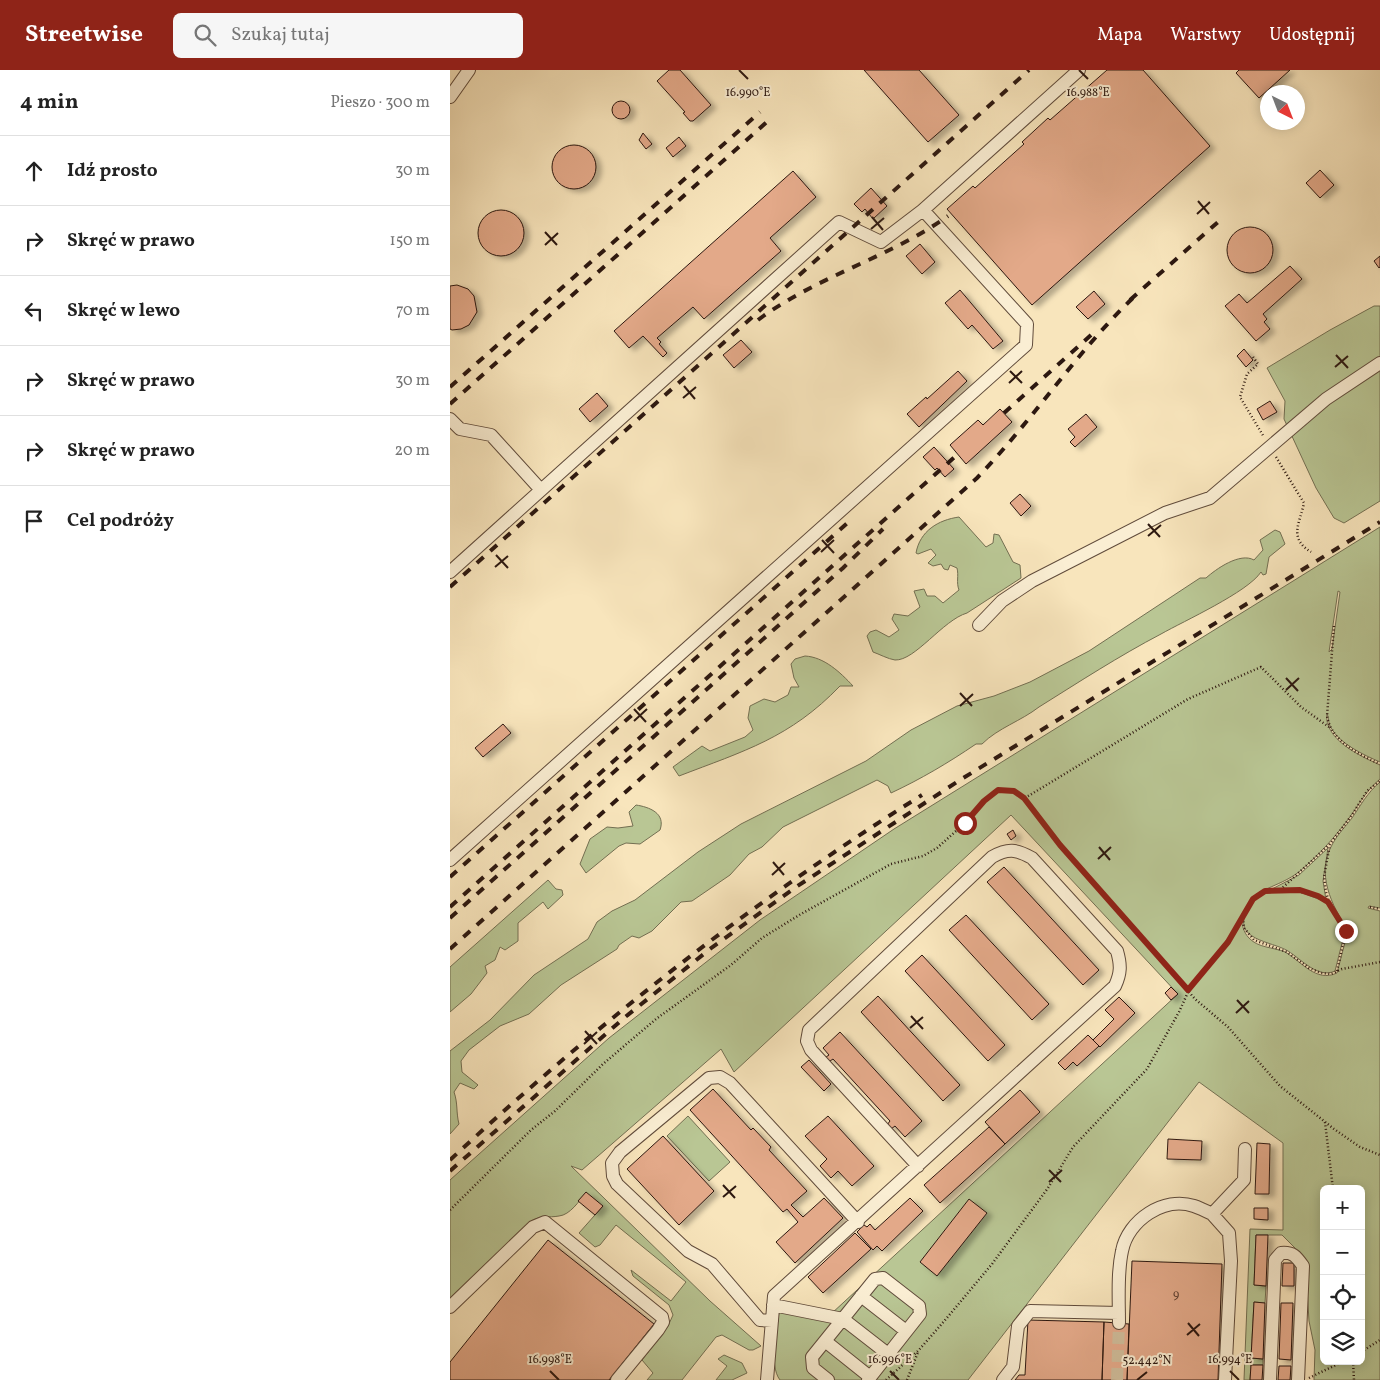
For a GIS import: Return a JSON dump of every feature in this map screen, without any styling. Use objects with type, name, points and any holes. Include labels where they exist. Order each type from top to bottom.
[{"type":"lane","points":[[450,97],[469,70]]},
{"type":"lane","points":[[450,572],[839,222],[881,242],[923,210],[1079,70]]},
{"type":"lane","points":[[450,860],[1026,345],[1027,324],[923,210]]},
{"type":"lane","points":[[979,625],[1002,601],[1032,581],[1165,513],[1210,498],[1326,399],[1380,363]]},
{"type":"lane","points":[[450,418],[460,429],[491,435],[541,490]]},
{"type":"lane","points":[[767,1380],[774,1296],[858,1222],[1115,986],[1120,976],[1121,964],[1117,951],[1032,858],[1020,851],[1005,849],[992,857],[809,1030],[807,1041],[811,1050],[918,1166]]},
{"type":"lane","points":[[772,1321],[760,1320],[712,1264],[688,1251],[617,1184],[612,1168],[615,1157],[709,1078],[720,1077],[730,1083],[858,1222]]},
{"type":"lane","points":[[1212,1214],[1244,1180],[1245,1149]]},
{"type":"lane","points":[[1004,1380],[1013,1367],[1018,1326],[1030,1311],[1119,1318],[1122,1249],[1130,1229],[1151,1210],[1171,1204],[1193,1205],[1212,1214],[1229,1233],[1231,1261],[1225,1380]]},
{"type":"lane","points":[[450,1307],[533,1227],[538,1223],[545,1222],[662,1317],[663,1322],[617,1380]]},
{"type":"lane","points":[[1270,1380],[1275,1260],[1281,1253],[1290,1252],[1297,1257],[1303,1266],[1300,1380]]},
{"type":"lane","points":[[825,1341],[869,1378],[920,1314],[919,1306],[883,1278],[875,1279],[812,1357],[813,1368],[828,1380]]},
{"type":"lane","points":[[861,1296],[906,1331]]},
{"type":"lane","points":[[773,1305],[843,1319],[888,1354]]},
{"type":"path","points":[[1253,357],[1258,364],[1247,374],[1240,397],[1304,503],[1298,521],[1298,538],[1302,546],[1311,552]]},
{"type":"path","points":[[1329,727],[1327,716],[1334,626]]},
{"type":"path","points":[[1024,798],[1188,699],[1260,667],[1301,707],[1329,727],[1343,742],[1380,764]]},
{"type":"path","points":[[1280,890],[1330,844],[1368,791],[1380,780]]},
{"type":"path","points":[[450,1210],[531,1130],[555,1111],[628,1042],[762,938],[891,864],[924,856],[937,848],[965,823],[984,801],[998,790],[1014,791],[1024,798],[1060,845],[1188,990],[1208,1012],[1228,1026],[1280,1086],[1325,1122],[1360,1146],[1380,1154]]},
{"type":"path","points":[[1330,844],[1324,877],[1328,902],[1346,931],[1337,972]]},
{"type":"path","points":[[886,1380],[918,1351],[992,1264],[1048,1188],[1073,1147],[1147,1069],[1179,1012],[1188,990],[1228,942],[1243,919],[1245,911],[1259,893],[1280,890],[1305,891],[1328,902]]},
{"type":"path","points":[[1370,907],[1380,909]]},
{"type":"path","points":[[1243,919],[1244,928],[1254,940],[1287,952],[1309,968],[1321,973],[1337,972],[1342,968],[1380,962]]},
{"type":"path","points":[[1325,1122],[1333,1185]]},
{"type":"path","points":[[1365,1349],[1380,1340]]},
{"type":"path","points":[[907,1380],[918,1351]]},
{"type":"path","points":[[1300,1380],[1321,1374],[1337,1365]]},
{"type":"path","points":[[1352,1365],[1354,1380]]},
{"type":"green space","points":[[1374,306],[1380,306],[1380,501],[1344,523],[1334,518],[1316,488],[1284,419],[1285,401],[1267,368]]},
{"type":"green space","points":[[959,517],[986,547],[993,543],[994,534],[999,535],[1013,562],[1020,565],[1021,578],[948,623],[903,659],[895,660],[873,652],[867,636],[870,632],[876,630],[889,637],[899,630],[892,619],[894,614],[908,616],[920,607],[914,591],[924,589],[927,596],[935,596],[943,603],[959,590],[957,568],[950,565],[948,570],[944,569],[941,564],[933,566],[928,563],[936,555],[931,549],[916,553],[921,539],[931,528],[944,521]]},
{"type":"green space","points":[[1380,527],[1380,762],[1340,739],[1330,726],[1327,713],[1327,722],[1331,731],[1344,745],[1380,765],[1380,779],[1368,791],[1334,837],[1314,858],[1291,877],[1260,893],[1247,906],[1241,916],[1245,933],[1257,944],[1285,952],[1316,973],[1329,975],[1337,973],[1348,931],[1336,911],[1328,889],[1326,866],[1328,855],[1337,837],[1380,782],[1380,908],[1369,906],[1368,908],[1380,911],[1380,1380],[1314,1380],[1315,1350],[1309,1321],[1307,1287],[1299,1252],[1282,1235],[1256,1235],[1254,1285],[1266,1286],[1265,1303],[1254,1302],[1251,1358],[1263,1359],[1263,1365],[1251,1365],[1250,1380],[1244,1380],[1250,1229],[1283,1230],[1283,1143],[1199,1082],[968,1380],[780,1380],[776,1373],[774,1355],[780,1305],[831,1314],[1178,994],[1011,815],[734,1072],[721,1049],[582,1170],[571,1166],[710,1301],[761,1346],[749,1350],[722,1335],[716,1337],[682,1380],[647,1380],[653,1373],[642,1360],[668,1326],[673,1315],[669,1305],[633,1276],[631,1270],[671,1301],[686,1282],[616,1225],[600,1245],[595,1247],[579,1233],[602,1207],[586,1193],[567,1213],[531,1221],[450,1299],[450,1180],[609,1038],[760,920],[894,829]],"holes":[[[1338,591],[1340,592],[1332,649],[1329,652]]]},
{"type":"green space","points":[[1275,530],[1280,532],[1285,544],[1269,557],[1266,574],[1263,575],[1261,572],[1254,580],[1230,597],[1130,651],[995,733],[982,744],[976,744],[913,782],[891,793],[888,786],[877,780],[783,827],[762,847],[749,854],[730,875],[692,901],[681,902],[652,931],[639,938],[632,936],[619,945],[617,949],[561,985],[529,1014],[500,1026],[469,1050],[461,1061],[462,1072],[478,1085],[474,1089],[460,1083],[454,1092],[459,1124],[450,1134],[450,1051],[490,1020],[534,975],[588,939],[597,922],[612,911],[635,900],[698,852],[741,824],[866,761],[911,730],[957,706],[994,696],[1030,682],[1089,651],[1200,578],[1206,578],[1222,566],[1242,558],[1254,560],[1263,550],[1260,540]]},
{"type":"green space","points":[[805,656],[825,662],[853,686],[840,686],[803,718],[765,741],[725,759],[679,776],[673,767],[702,746],[710,751],[745,737],[753,730],[748,718],[750,706],[764,699],[775,702],[788,695],[791,687],[799,687],[794,678],[791,664],[795,659]]},
{"type":"green space","points":[[636,805],[651,809],[658,815],[661,819],[660,830],[640,844],[626,843],[619,846],[586,873],[580,864],[590,839],[607,827],[633,826],[629,812]]},
{"type":"green space","points":[[1328,848],[1323,881],[1326,900],[1305,890],[1272,889],[1299,875]]},
{"type":"green space","points":[[548,880],[556,889],[562,890],[563,895],[548,909],[543,902],[518,923],[518,941],[505,950],[500,947],[495,960],[485,966],[487,973],[471,994],[450,1012],[450,967]]},
{"type":"green space","points":[[1268,892],[1300,892],[1327,903],[1345,931],[1335,971],[1329,973],[1316,970],[1288,951],[1255,938],[1249,933],[1244,927],[1244,919],[1248,909],[1256,898]]},
{"type":"green space","points":[[688,1116],[730,1162],[709,1181],[667,1136]]},
{"type":"green space","points":[[724,1355],[742,1363],[747,1373],[732,1380],[716,1380],[727,1366],[718,1359]]},
{"type":"building","points":[[669,70],[680,70],[711,105],[693,121],[690,121],[683,113],[685,112],[657,81]]},
{"type":"building","points":[[864,70],[919,70],[959,115],[928,142]]},
{"type":"building","points":[[1107,70],[1143,70],[1210,146],[1032,305],[947,209],[973,186],[975,188],[1024,144],[1022,142],[1048,118],[1050,120]]},
{"type":"building","points":[[1239,70],[1290,70],[1273,85],[1260,85],[1259,98],[1236,73]]},
{"type":"building","points":[[621,101],[627,104],[630,110],[627,116],[621,119],[615,116],[612,110],[615,104]]},
{"type":"building","points":[[643,133],[652,144],[646,149],[639,140]]},
{"type":"building","points":[[679,137],[686,146],[673,157],[666,148]]},
{"type":"building","points":[[570,145],[578,145],[590,151],[596,167],[590,183],[578,189],[570,189],[558,183],[552,171],[552,163],[558,151]]},
{"type":"building","points":[[1320,170],[1334,185],[1320,198],[1306,183]]},
{"type":"building","points":[[793,171],[816,197],[770,238],[781,251],[704,319],[693,307],[657,338],[661,342],[659,344],[667,353],[663,357],[643,336],[629,348],[614,331]]},
{"type":"building","points":[[871,188],[887,206],[873,219],[865,209],[862,212],[854,204]]},
{"type":"building","points":[[501,210],[514,214],[520,220],[524,233],[520,246],[514,252],[501,256],[488,252],[482,246],[478,233],[482,220],[488,214]]},
{"type":"building","points":[[1250,227],[1263,231],[1269,237],[1273,250],[1269,263],[1263,269],[1250,273],[1237,269],[1231,263],[1227,250],[1231,237],[1237,231]]},
{"type":"building","points":[[920,244],[935,262],[922,274],[906,256]]},
{"type":"building","points":[[1380,256],[1380,267],[1379,268],[1374,261]]},
{"type":"building","points":[[1290,266],[1302,279],[1263,314],[1267,319],[1264,322],[1270,329],[1256,341],[1225,306],[1239,294],[1247,303]]},
{"type":"building","points":[[457,285],[468,289],[474,296],[477,312],[469,325],[461,329],[452,330],[450,329],[450,286]]},
{"type":"building","points":[[960,290],[1003,341],[993,349],[972,325],[968,329],[945,303]]},
{"type":"building","points":[[1094,291],[1105,304],[1088,319],[1076,307]]},
{"type":"building","points":[[741,340],[752,352],[734,368],[723,355]]},
{"type":"building","points":[[1244,349],[1253,360],[1246,367],[1237,356]]},
{"type":"building","points":[[958,371],[967,381],[919,427],[907,414]]},
{"type":"building","points":[[597,393],[608,406],[590,422],[579,409]]},
{"type":"building","points":[[1270,401],[1277,412],[1263,420],[1257,409]]},
{"type":"building","points":[[1000,409],[1012,422],[966,464],[950,445],[978,420],[983,425]]},
{"type":"building","points":[[1086,414],[1097,427],[1075,447],[1070,442],[1075,437],[1068,429]]},
{"type":"building","points":[[934,447],[954,469],[945,477],[937,468],[935,470],[923,457]]},
{"type":"building","points":[[1020,494],[1031,506],[1021,516],[1010,503]]},
{"type":"building","points":[[503,724],[511,733],[483,757],[475,748]]},
{"type":"building","points":[[1013,830],[1016,836],[1011,840],[1007,834]]},
{"type":"building","points":[[1004,867],[1099,970],[1083,985],[987,882]]},
{"type":"building","points":[[966,915],[1049,1004],[1032,1020],[949,930]]},
{"type":"building","points":[[922,955],[1005,1045],[988,1061],[905,971]]},
{"type":"building","points":[[1171,987],[1178,994],[1171,1000],[1165,993]]},
{"type":"building","points":[[878,996],[960,1085],[943,1101],[861,1012]]},
{"type":"building","points":[[1119,997],[1135,1013],[1100,1047],[1093,1040],[1114,1019],[1105,1010]]},
{"type":"building","points":[[840,1032],[922,1121],[905,1137],[895,1126],[891,1129],[887,1125],[890,1121],[833,1059],[830,1061],[826,1057],[829,1055],[823,1048]]},
{"type":"building","points":[[1088,1035],[1099,1046],[1077,1066],[1073,1062],[1065,1070],[1058,1063]]},
{"type":"building","points":[[809,1060],[831,1084],[824,1091],[801,1067]]},
{"type":"building","points":[[713,1089],[751,1130],[753,1128],[771,1147],[769,1150],[807,1191],[791,1205],[803,1217],[824,1198],[843,1218],[795,1263],[776,1242],[798,1222],[787,1209],[783,1212],[690,1110]]},
{"type":"building","points":[[1020,1090],[1040,1112],[1005,1144],[985,1122]]},
{"type":"building","points":[[828,1116],[874,1166],[852,1186],[838,1171],[831,1178],[820,1166],[827,1159],[805,1136]]},
{"type":"building","points":[[989,1127],[1005,1144],[940,1203],[924,1185]]},
{"type":"building","points":[[663,1136],[714,1191],[679,1225],[627,1169]]},
{"type":"building","points":[[1168,1139],[1202,1141],[1201,1160],[1167,1159]]},
{"type":"building","points":[[1257,1143],[1270,1144],[1269,1194],[1255,1194]]},
{"type":"building","points":[[586,1192],[603,1206],[595,1215],[578,1201]]},
{"type":"building","points":[[910,1198],[923,1211],[882,1251],[877,1246],[873,1250],[857,1232],[864,1225],[867,1227],[870,1224],[875,1230]]},
{"type":"building","points":[[969,1199],[987,1213],[937,1276],[920,1262]]},
{"type":"building","points":[[1254,1208],[1268,1208],[1268,1220],[1254,1219]]},
{"type":"building","points":[[855,1233],[871,1249],[823,1293],[808,1277]]},
{"type":"building","points":[[1256,1235],[1268,1235],[1266,1286],[1254,1285]]},
{"type":"building","points":[[548,1240],[654,1324],[609,1380],[450,1380],[450,1362]]},
{"type":"building","points":[[1132,1261],[1222,1264],[1218,1380],[1127,1380]]},
{"type":"building","points":[[1283,1263],[1294,1263],[1294,1286],[1282,1286]]},
{"type":"building","points":[[1254,1302],[1265,1303],[1263,1359],[1251,1358]]},
{"type":"building","points":[[1281,1303],[1293,1303],[1291,1360],[1279,1359]]},
{"type":"building","points":[[1028,1320],[1104,1322],[1102,1380],[1015,1380],[1019,1375],[1025,1375]]},
{"type":"building","points":[[1104,1322],[1129,1324],[1127,1380],[1102,1380]]},
{"type":"building","points":[[1251,1365],[1263,1365],[1262,1380],[1250,1380]]},
{"type":"building","points":[[1279,1366],[1291,1366],[1290,1380],[1278,1380]]},
{"type":"tunnel","points":[[1117,1380],[1119,1323]]},
{"type":"railway","points":[[450,587],[1029,70]]},
{"type":"railway","points":[[450,387],[760,112]]},
{"type":"railway","points":[[450,404],[769,120]]},
{"type":"railway","points":[[758,320],[804,291],[902,244],[948,216]]},
{"type":"railway","points":[[1130,300],[1218,222]]},
{"type":"railway","points":[[450,949],[977,478],[1017,433],[1074,362],[1135,296]]},
{"type":"railway","points":[[1004,413],[1091,335]]},
{"type":"railway","points":[[450,907],[958,454]]},
{"type":"railway","points":[[450,877],[852,519]]},
{"type":"railway","points":[[450,1171],[624,1018],[710,949],[796,887],[960,780],[1380,522]]},
{"type":"railway","points":[[450,918],[843,568],[883,529]]},
{"type":"railway","points":[[450,1160],[562,1060],[677,966],[797,878],[922,795]]},
{"type":"route","points":[[965,823],[984,801],[998,790],[1014,791],[1024,798],[1060,845],[1188,990],[1228,942],[1243,919],[1245,911],[1259,893],[1265,891],[1300,890],[1318,896],[1328,902],[1346,931]]}]
